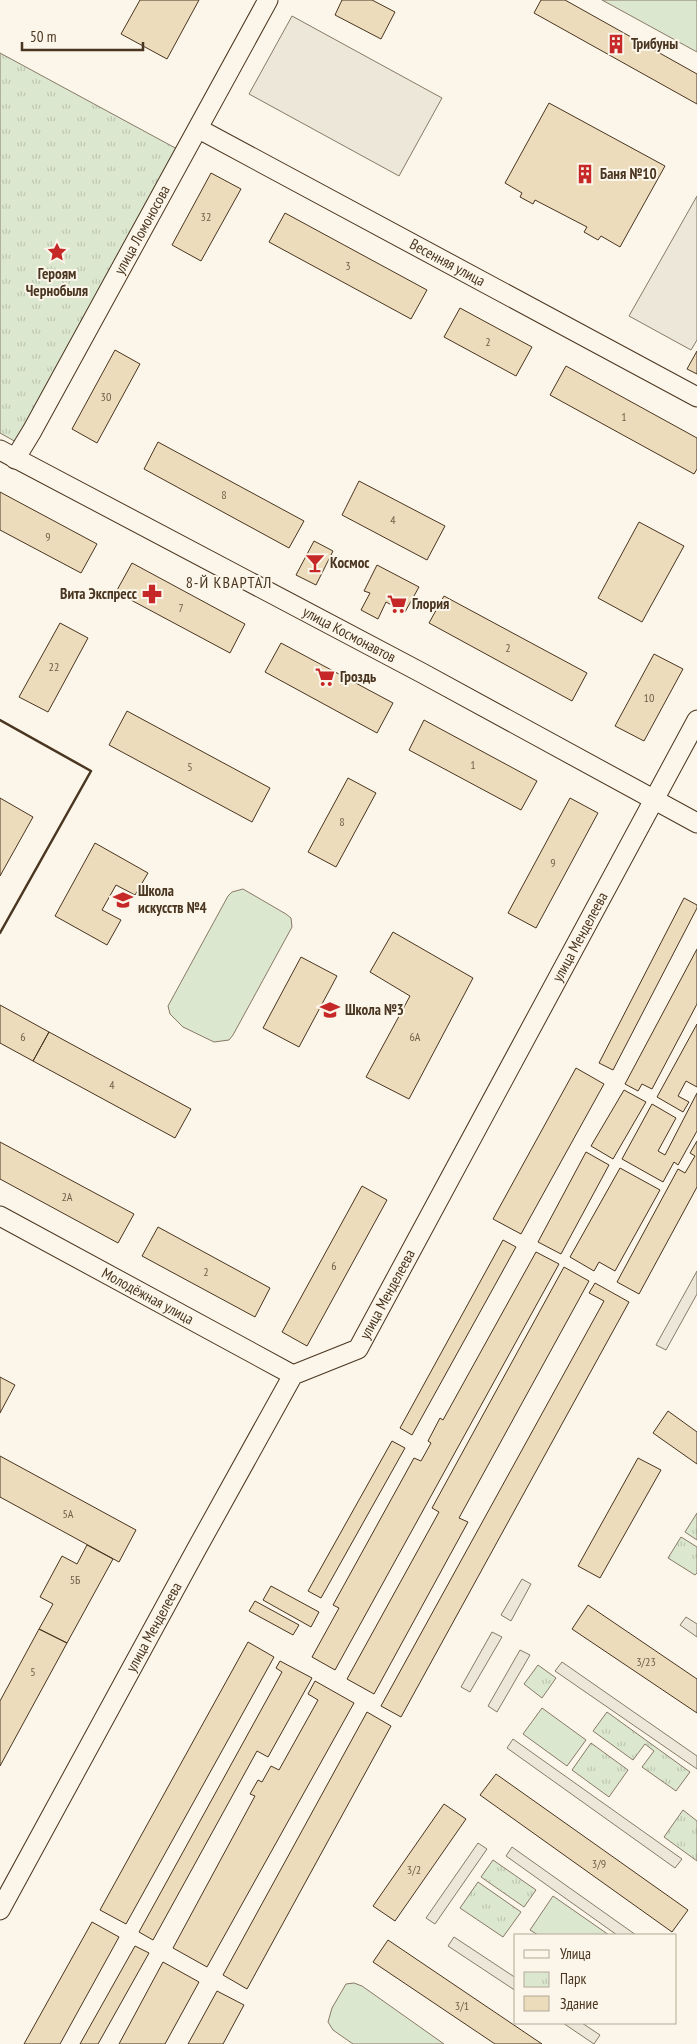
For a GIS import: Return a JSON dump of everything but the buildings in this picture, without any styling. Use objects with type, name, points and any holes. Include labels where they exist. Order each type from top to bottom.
[{"type":"street","name":"улица Ломоносова","points":[[8,454],[32,431],[268,0]]},
{"type":"street","name":"Весенняя улица","points":[[199,129],[697,397]]},
{"type":"street","name":"улица Космонавтов","points":[[8,454],[422,673],[697,823]]},
{"type":"street","name":"улица Менделеева","points":[[0,1910],[196,1550],[294,1375],[358,1349],[697,720]]},
{"type":"street","name":"Молодёжная улица","points":[[0,1216],[294,1375]]},
{"type":"green space","points":[[602,0],[697,0],[697,52]]},
{"type":"green space","points":[[0,53],[179,150],[18,443],[0,433]]},
{"type":"green space","points":[[243,889],[286,914],[291,918],[292,927],[233,1035],[229,1040],[214,1042],[183,1027],[170,1014],[168,1006],[228,896],[232,892]]},
{"type":"green space","points":[[697,1513],[697,1540],[685,1532]]},
{"type":"green space","points":[[681,1537],[697,1547],[697,1573],[695,1575],[668,1558]]},
{"type":"green space","points":[[538,1665],[556,1678],[542,1698],[524,1684]]},
{"type":"green space","points":[[542,1708],[586,1740],[567,1766],[523,1734]]},
{"type":"green space","points":[[607,1712],[690,1772],[676,1791],[642,1767],[654,1751],[645,1744],[633,1760],[593,1731]]},
{"type":"green space","points":[[591,1743],[628,1770],[609,1797],[572,1770]]},
{"type":"green space","points":[[683,1810],[697,1821],[697,1861],[664,1837]]},
{"type":"green space","points":[[493,1860],[536,1890],[524,1907],[481,1877]]},
{"type":"green space","points":[[478,1882],[521,1912],[503,1937],[460,1908]]},
{"type":"green space","points":[[553,1896],[608,1934],[536,1934],[530,1930]]},
{"type":"green space","points":[[354,1983],[362,1986],[444,2044],[353,2044],[333,2030],[328,2022],[332,2008],[346,1984]]},
{"type":"shaded area","points":[[292,16],[442,98],[399,176],[249,94]]},
{"type":"shaded area","points":[[697,196],[697,340],[691,350],[629,316]]},
{"type":"shaded area","points":[[697,1271],[697,1294],[666,1350],[656,1345]]},
{"type":"shaded area","points":[[522,1579],[531,1584],[511,1621],[501,1615]]},
{"type":"shaded area","points":[[686,1617],[697,1624],[697,1637],[680,1625]]},
{"type":"shaded area","points":[[492,1632],[502,1637],[470,1692],[461,1687]]},
{"type":"shaded area","points":[[520,1650],[530,1655],[497,1712],[488,1706]]},
{"type":"shaded area","points":[[562,1662],[697,1756],[697,1769],[555,1671]]},
{"type":"shaded area","points":[[513,1739],[682,1859],[675,1868],[507,1748]]},
{"type":"shaded area","points":[[478,1843],[487,1849],[435,1924],[426,1918]]},
{"type":"shaded area","points":[[512,1847],[635,1934],[616,1934],[506,1856]]},
{"type":"shaded area","points":[[454,1937],[514,1977],[514,1990],[448,1946]]},
{"type":"shaded area","points":[[564,2024],[584,2024],[600,2035],[594,2044]]},
{"type":"wall","points":[[0,720],[91,771],[0,933]]},
{"type":"place","name":"Трибуны","points":[[616,44]]},
{"type":"place","name":"Баня №10","points":[[585,174]]},
{"type":"place","name":"Героям Чернобыля","points":[[57,252]]},
{"type":"place","name":"Космос","points":[[315,563]]},
{"type":"place","name":"Вита Экспресс","points":[[152,594]]},
{"type":"place","name":"Глория","points":[[397,604]]},
{"type":"place","name":"Гроздь","points":[[325,677]]},
{"type":"place","name":"Школа искусств №4","points":[[123,900]]},
{"type":"place","name":"Школа №3","points":[[330,1010]]},
{"type":"district","name":"8-Й КВАРТАЛ","points":[[229,582]]}]
